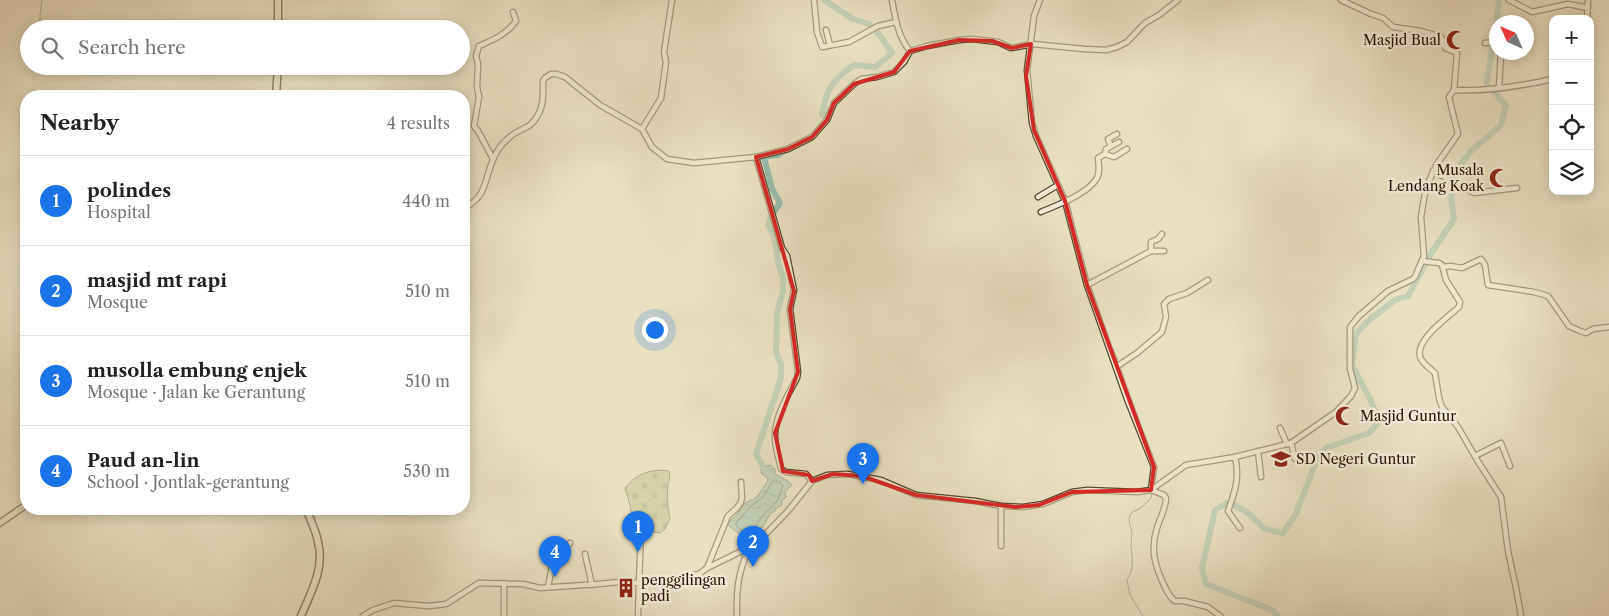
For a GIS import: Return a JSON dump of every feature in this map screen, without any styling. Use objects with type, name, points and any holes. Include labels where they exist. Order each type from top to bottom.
[{"type":"highway","points":[[278,0],[278,20]]},
{"type":"highway","points":[[276,90],[277,75]]},
{"type":"highway","points":[[301,616],[318,576],[320,557],[318,540],[308,515]]},
{"type":"main road","points":[[0,523],[20,509]]},
{"type":"street","points":[[642,129],[661,98],[666,62],[664,52],[672,0]]},
{"type":"street","points":[[814,0],[819,40],[822,47],[850,42],[878,26],[896,22]]},
{"type":"street","points":[[892,0],[896,22],[904,43],[910,51]]},
{"type":"street","points":[[1040,0],[1034,16],[1026,76],[1032,123],[1065,201],[1089,285],[1154,467],[1151,490]]},
{"type":"street","points":[[470,205],[475,202],[482,193],[498,149],[512,135],[530,127],[534,121],[542,107],[545,78],[551,74],[565,77],[600,105],[642,129],[652,147],[667,159],[694,163],[756,157],[788,149],[812,137],[826,120],[834,103],[854,84],[861,79],[894,72],[904,62],[910,51],[959,40],[980,39],[1011,48],[1031,44],[1084,50],[1106,50],[1130,40],[1145,23],[1178,0]]},
{"type":"street","points":[[1151,490],[1186,465],[1289,443],[1336,412],[1351,396],[1355,388],[1350,368],[1350,327],[1359,316],[1388,291],[1414,279],[1424,261],[1421,211],[1426,187],[1433,171],[1458,135],[1449,97],[1454,90],[1457,55],[1455,52],[1445,48],[1445,42],[1442,39],[1421,31],[1392,27],[1383,18],[1342,0]]},
{"type":"street","points":[[1509,0],[1532,12],[1568,4],[1588,8]]},
{"type":"street","points":[[1587,15],[1588,0]]},
{"type":"street","points":[[493,159],[474,126],[479,97],[476,52],[479,46],[496,38],[510,28],[516,21],[513,12]]},
{"type":"street","points":[[826,30],[830,45]]},
{"type":"street","points":[[1485,43],[1489,43]]},
{"type":"street","points":[[1499,88],[1501,60]]},
{"type":"street","points":[[1454,90],[1499,88],[1549,80]]},
{"type":"street","points":[[1111,146],[1108,139],[1117,134]]},
{"type":"street","points":[[1105,154],[1105,149],[1119,142]]},
{"type":"street","points":[[1105,154],[1113,157],[1127,149]]},
{"type":"street","points":[[1041,212],[1085,190],[1095,181],[1098,173],[1098,158],[1105,154]]},
{"type":"street","points":[[756,157],[782,248],[787,256],[794,290],[790,309],[798,372],[780,413],[775,439],[781,469],[786,472],[806,474],[812,481]]},
{"type":"street","points":[[1433,171],[1474,194],[1517,188]]},
{"type":"street","points":[[1038,197],[1058,185]]},
{"type":"street","points":[[1151,251],[1151,242],[1158,239],[1162,234]]},
{"type":"street","points":[[1089,285],[1151,251],[1164,251]]},
{"type":"street","points":[[1444,267],[1462,268],[1476,260],[1482,259],[1485,265],[1488,285],[1548,296],[1567,323],[1580,331],[1586,333],[1594,328],[1609,328]]},
{"type":"street","points":[[1424,261],[1438,262],[1444,267],[1446,280],[1460,301],[1460,304],[1440,323],[1421,346],[1420,356],[1423,363],[1435,373],[1441,405],[1458,427],[1501,497],[1508,552],[1520,616]]},
{"type":"street","points":[[1119,366],[1162,332],[1166,317],[1164,302],[1187,293],[1208,280]]},
{"type":"street","points":[[1280,428],[1289,443],[1295,459]]},
{"type":"street","points":[[1475,456],[1500,443],[1510,466]]},
{"type":"street","points":[[1258,451],[1261,477]]},
{"type":"street","points":[[1235,456],[1238,475],[1236,489],[1228,511],[1240,528]]},
{"type":"street","points":[[362,616],[394,603],[421,606],[441,605],[452,601],[478,584],[504,583],[540,588],[592,585],[620,581],[639,583],[693,576],[757,543],[768,533],[812,481],[833,474],[847,474],[881,480],[916,495],[1001,506],[1027,507],[1043,504],[1069,493],[1087,490],[1134,492],[1151,490],[1164,495],[1166,498],[1166,505],[1156,529],[1153,549],[1157,568],[1167,592],[1175,601],[1184,601],[1208,607],[1220,616]]},
{"type":"street","points":[[708,568],[728,516],[737,508],[742,497],[741,482]]},
{"type":"street","points":[[1001,506],[1001,546]]},
{"type":"street","points":[[638,616],[641,532]]},
{"type":"street","points":[[548,587],[553,561],[570,543]]},
{"type":"street","points":[[737,616],[738,582],[749,548]]},
{"type":"street","points":[[585,554],[592,585]]},
{"type":"street","points":[[504,583],[504,616]]},
{"type":"highlighted area","points":[[959,40],[992,41],[1012,48],[1031,44],[1026,76],[1034,130],[1065,201],[1087,285],[1154,467],[1151,490],[1072,492],[1039,505],[1015,507],[916,495],[862,476],[833,474],[812,481],[809,475],[783,471],[775,433],[798,372],[790,309],[794,291],[756,157],[788,149],[812,137],[827,120],[834,103],[854,84],[894,72],[910,51]]},
{"type":"green space","points":[[660,470],[669,471],[668,498],[670,519],[665,529],[660,533],[641,530],[633,525],[625,488],[640,475]]},
{"type":"water","points":[[771,465],[775,469],[775,474],[792,485],[785,492],[786,497],[782,500],[782,505],[770,514],[763,527],[760,528],[753,544],[727,523],[735,517],[745,503],[754,499],[759,494],[768,479],[761,473],[761,469]]},
{"type":"waterway","points":[[40,20],[42,0]]},
{"type":"waterway","points":[[824,0],[853,19],[869,24],[892,53],[875,67],[854,65],[836,80],[828,91],[826,98],[822,115],[828,115],[825,121]]},
{"type":"waterway","points":[[1278,616],[1272,610],[1206,584],[1202,568],[1215,510],[1227,503],[1231,503],[1248,513],[1265,529],[1283,533],[1296,514],[1318,456],[1326,448],[1369,433],[1377,424],[1372,403],[1352,365],[1356,334],[1369,320],[1395,300],[1408,296],[1432,252],[1454,219],[1451,198],[1460,165],[1470,152],[1501,125],[1506,106],[1493,90],[1486,89],[1498,0]]},
{"type":"waterway","points":[[1037,132],[1041,142]]},
{"type":"waterway","points":[[763,467],[756,454],[781,378],[781,364],[776,352],[777,313],[783,291],[783,278],[774,236],[768,225],[780,203],[772,189],[764,157],[778,155],[788,149]]},
{"type":"waterway","points":[[1058,180],[1068,199]]},
{"type":"waterway","points":[[1069,203],[1081,255]]},
{"type":"waterway","points":[[1091,290],[1103,324]]},
{"type":"waterway","points":[[1108,337],[1119,363]]},
{"type":"waterway","points":[[1120,367],[1155,464]]},
{"type":"waterway","points":[[1143,616],[1130,595],[1127,580],[1132,563],[1132,533],[1129,519],[1131,513],[1141,508],[1151,498],[1152,493]]},
{"type":"place","name":"Masjid Bual","points":[[1456,40]]},
{"type":"place","name":"Musala Lendang Koak","points":[[1499,178]]},
{"type":"place","name":"Masjid Guntur","points":[[1345,416]]},
{"type":"place","name":"SD Negeri Guntur","points":[[1281,459]]},
{"type":"place","name":"musolla embung enjek","points":[[863,484]]},
{"type":"place","name":"polindes","points":[[638,552]]},
{"type":"place","name":"masjid mt rapi","points":[[753,567]]},
{"type":"place","name":"Paud an-lin","points":[[555,577]]},
{"type":"place","name":"penggilingan padi","points":[[626,588]]}]
